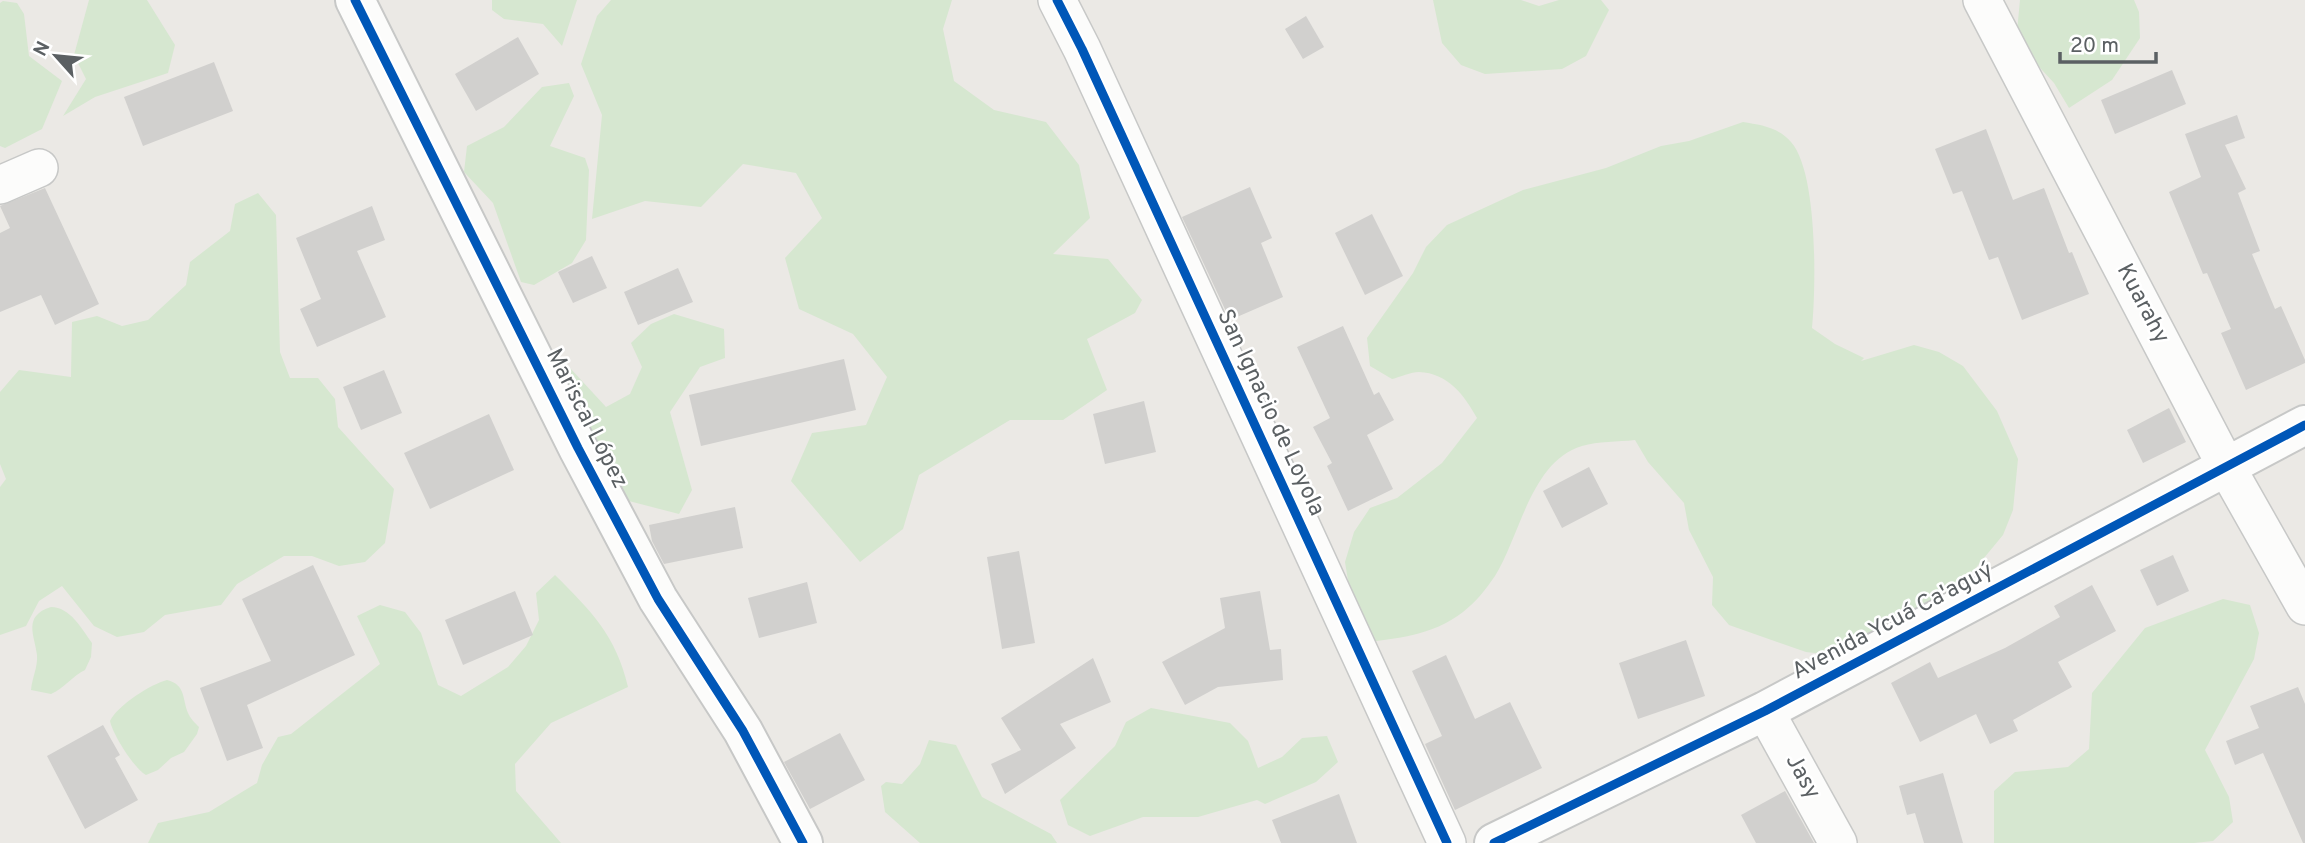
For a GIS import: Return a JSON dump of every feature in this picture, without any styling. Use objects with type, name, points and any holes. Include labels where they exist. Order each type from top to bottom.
[{"type":"street","name":"Mariscal López","points":[[355,0],[572,436],[658,598],[743,731],[803,843]]},
{"type":"street","name":"San Ignacio de Loyola","points":[[1057,0],[1082,49],[1447,843]]},
{"type":"street","name":"Kuarahy","points":[[1982,0],[2227,468],[2305,607]]},
{"type":"street","points":[[0,185],[40,168]]},
{"type":"street","name":"Avenida Ycuá Ca'aguý","points":[[1493,843],[1765,711],[2305,425]]},
{"type":"street","name":"Jasy","points":[[1765,711],[1838,843]]},
{"type":"green space","points":[[89,0],[147,0],[175,45],[168,73],[95,97],[63,116],[86,79],[74,55]]},
{"type":"green space","points":[[492,0],[577,0],[562,46],[543,24],[504,19],[492,10]]},
{"type":"green space","points":[[611,0],[952,0],[943,29],[954,81],[994,110],[1046,122],[1079,165],[1090,218],[1053,254],[1108,259],[1142,300],[1135,313],[1087,339],[1107,390],[1063,420],[1010,420],[919,475],[903,529],[860,562],[791,481],[812,433],[866,425],[887,377],[853,334],[799,309],[785,258],[822,218],[796,173],[743,164],[701,207],[645,201],[592,219],[602,115],[581,64],[597,16]]},
{"type":"green space","points":[[1433,0],[1521,0],[1539,6],[1559,0],[1601,0],[1609,10],[1586,56],[1562,69],[1485,74],[1461,65],[1442,43]]},
{"type":"green space","points":[[2020,0],[2134,0],[2139,12],[2140,38],[2112,80],[2069,108],[2054,83],[2016,42]]},
{"type":"green space","points":[[0,3],[17,3],[24,14],[29,56],[62,81],[42,129],[5,148],[0,146]]},
{"type":"green space","points":[[569,83],[574,96],[550,146],[585,158],[589,170],[586,240],[572,263],[534,285],[521,282],[493,203],[464,172],[467,146],[504,127],[542,87]]},
{"type":"green space","points":[[1743,122],[1781,133],[1791,142],[1800,157],[1811,203],[1813,231],[1812,328],[1835,344],[1864,358],[1861,361],[1914,345],[1939,352],[1963,366],[1997,411],[2018,459],[2013,510],[2003,535],[1950,599],[1832,655],[1806,652],[1729,625],[1712,605],[1713,577],[1689,530],[1684,503],[1648,462],[1635,440],[1595,443],[1565,454],[1550,467],[1529,502],[1495,576],[1468,608],[1451,620],[1426,631],[1399,638],[1358,643],[1345,562],[1354,532],[1370,508],[1397,498],[1442,463],[1477,418],[1461,394],[1438,376],[1419,372],[1392,379],[1370,366],[1367,338],[1413,273],[1426,247],[1447,225],[1523,190],[1606,168],[1661,146],[1689,141]]},
{"type":"green space","points":[[258,193],[276,215],[280,352],[290,378],[318,378],[335,399],[338,427],[394,489],[385,543],[365,562],[339,566],[312,556],[284,556],[237,584],[221,605],[165,615],[144,632],[117,637],[94,626],[62,586],[39,601],[26,626],[0,635],[0,487],[6,479],[0,464],[0,392],[19,370],[71,377],[72,322],[97,316],[122,326],[148,320],[186,285],[190,262],[230,231],[235,204]]},
{"type":"green space","points":[[674,314],[724,329],[725,358],[700,367],[670,412],[692,490],[679,514],[625,500],[556,370],[570,368],[606,407],[630,394],[642,367],[631,343],[651,324]]},
{"type":"green space","points":[[555,575],[580,600],[609,638],[628,687],[551,723],[515,764],[516,791],[561,843],[148,843],[158,823],[209,812],[257,783],[262,765],[278,737],[291,734],[380,664],[357,616],[380,605],[405,612],[421,633],[438,685],[461,696],[508,667],[526,646],[539,620],[536,593]]},
{"type":"green space","points":[[2223,599],[2250,605],[2259,633],[2254,659],[2205,750],[2229,797],[2233,822],[2213,841],[2194,843],[1994,843],[1994,791],[2015,772],[2068,767],[2089,749],[2092,693],[2145,628]]},
{"type":"green space","points":[[51,607],[70,615],[92,643],[91,657],[85,670],[51,694],[31,690],[37,659],[33,621],[42,611]]},
{"type":"green space","points":[[167,680],[180,689],[189,715],[199,727],[184,752],[146,775],[125,751],[110,721],[120,708],[136,696]]},
{"type":"green space","points":[[1151,708],[1230,723],[1248,741],[1258,768],[1282,757],[1302,738],[1327,736],[1338,762],[1316,782],[1265,804],[1257,800],[1198,817],[1143,817],[1090,836],[1068,825],[1060,800],[1115,746],[1126,722]]},
{"type":"green space","points":[[929,740],[956,745],[982,797],[1051,834],[1057,843],[920,843],[885,812],[881,786],[886,782],[902,784],[920,764]]},
{"type":"building","points":[[1306,16],[1324,47],[1303,59],[1285,29]]},
{"type":"building","points":[[518,37],[539,74],[476,111],[455,74]]},
{"type":"building","points":[[214,62],[233,111],[143,146],[124,97]]},
{"type":"building","points":[[2172,70],[2186,104],[2115,134],[2101,100]]},
{"type":"building","points":[[2237,115],[2245,138],[2225,145],[2246,189],[2238,193],[2260,251],[2252,254],[2275,309],[2281,306],[2305,360],[2305,363],[2246,390],[2221,333],[2231,329],[2207,273],[2203,274],[2169,192],[2201,177],[2185,134]]},
{"type":"building","points":[[1986,129],[2013,200],[2044,188],[2069,253],[2072,252],[2089,294],[2022,320],[1998,257],[1989,260],[1962,191],[1953,194],[1935,149]]},
{"type":"building","points":[[1250,187],[1272,238],[1261,243],[1283,297],[1230,320],[1182,217]]},
{"type":"building","points":[[45,188],[99,304],[55,325],[41,295],[0,312],[0,233],[10,228],[0,206]]},
{"type":"building","points":[[372,206],[385,240],[357,251],[386,317],[317,347],[300,309],[321,299],[296,238]]},
{"type":"building","points":[[1372,214],[1403,276],[1365,295],[1335,233]]},
{"type":"building","points":[[592,256],[607,288],[573,303],[558,272]]},
{"type":"building","points":[[678,268],[693,302],[638,325],[624,292]]},
{"type":"building","points":[[1343,326],[1374,395],[1379,392],[1394,420],[1367,435],[1393,489],[1348,511],[1327,466],[1332,463],[1313,427],[1330,418],[1297,347]]},
{"type":"building","points":[[844,359],[856,410],[701,446],[689,395]]},
{"type":"building","points":[[384,370],[402,413],[361,430],[343,387]]},
{"type":"building","points":[[1144,401],[1156,452],[1105,464],[1093,414]]},
{"type":"building","points":[[2169,408],[2186,442],[2143,463],[2127,430]]},
{"type":"building","points":[[489,414],[514,470],[430,509],[404,453]]},
{"type":"building","points":[[1589,467],[1608,504],[1562,528],[1543,491]]},
{"type":"building","points":[[735,507],[743,548],[664,564],[652,541],[649,525]]},
{"type":"building","points":[[1019,551],[1035,643],[1002,649],[987,557]]},
{"type":"building","points":[[2173,555],[2189,591],[2157,606],[2140,570]]},
{"type":"building","points":[[313,565],[355,655],[247,705],[263,748],[227,761],[200,688],[271,661],[242,599]]},
{"type":"building","points":[[807,582],[817,623],[759,638],[748,598]]},
{"type":"building","points":[[2092,585],[2116,631],[2058,662],[2072,687],[2013,720],[2018,731],[1990,744],[1976,714],[1920,742],[1891,683],[1930,662],[1938,678],[2005,648],[2060,617],[2054,606]]},
{"type":"building","points":[[515,591],[533,635],[463,665],[445,620]]},
{"type":"building","points":[[1260,591],[1270,650],[1281,649],[1283,680],[1218,687],[1185,705],[1162,662],[1225,628],[1220,598]]},
{"type":"building","points":[[1686,640],[1705,696],[1638,719],[1619,663]]},
{"type":"building","points":[[1446,655],[1475,719],[1510,702],[1542,768],[1455,810],[1425,744],[1442,736],[1412,671]]},
{"type":"building","points":[[1093,658],[1111,702],[1060,724],[1076,748],[1005,794],[991,764],[1021,750],[1001,718]]},
{"type":"building","points":[[2298,687],[2305,704],[2305,843],[2263,753],[2235,765],[2226,741],[2259,728],[2250,706]]},
{"type":"building","points":[[103,725],[120,755],[115,758],[138,800],[85,829],[47,756]]},
{"type":"building","points":[[840,733],[865,780],[810,809],[784,762]]},
{"type":"building","points":[[1943,773],[1963,843],[1924,843],[1915,813],[1907,815],[1899,786]]},
{"type":"building","points":[[1785,791],[1814,843],[1756,843],[1741,815]]},
{"type":"building","points":[[1339,794],[1357,843],[1281,843],[1272,820]]},
{"type":"cycle path","points":[[355,0],[578,448],[658,599],[743,731],[803,843]]},
{"type":"cycle path","points":[[1057,0],[1082,49],[1447,843]]},
{"type":"cycle path","points":[[1494,843],[1765,711],[2305,425]]}]
